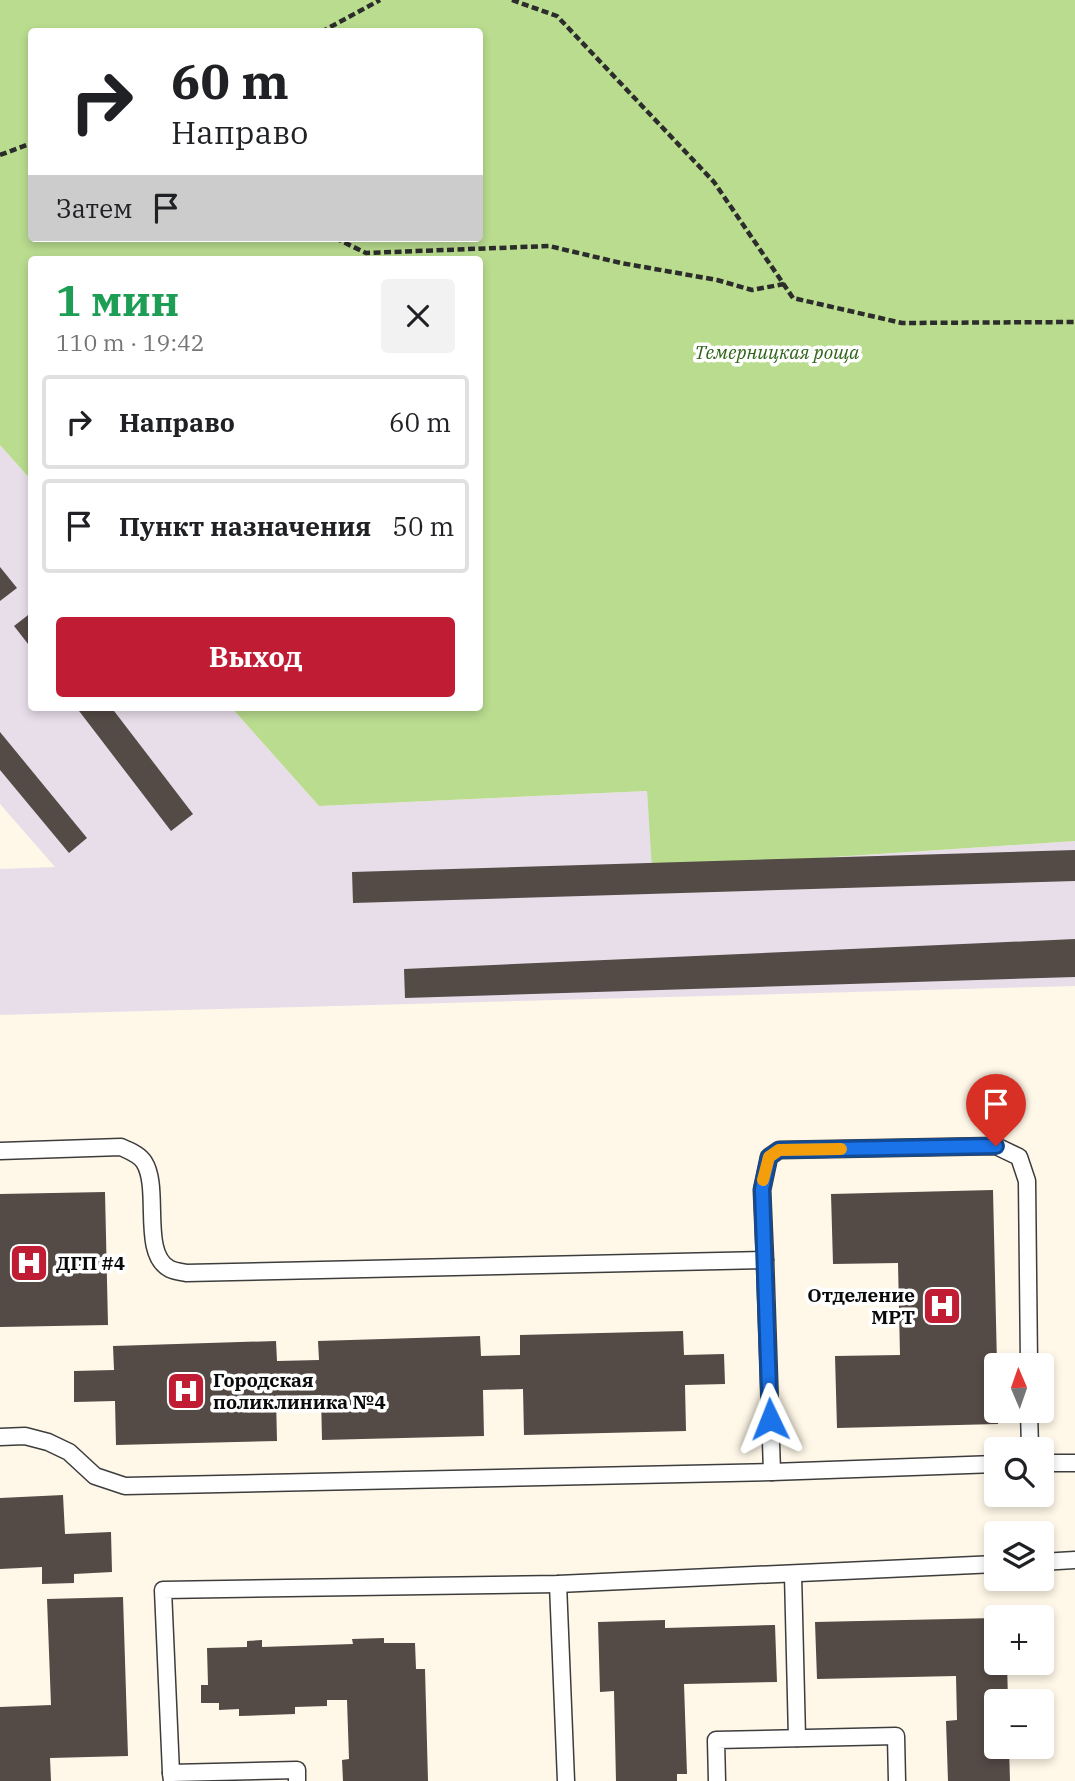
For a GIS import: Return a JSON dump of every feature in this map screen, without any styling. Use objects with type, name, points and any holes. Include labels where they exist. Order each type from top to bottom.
[{"type":"lane","points":[[772,1472],[762,1189],[769,1157],[779,1150],[996,1146],[1019,1157],[1027,1181],[1029,1353]]},
{"type":"lane","points":[[0,1151],[121,1147],[134,1153],[143,1159],[150,1176],[154,1246],[159,1259],[169,1269],[186,1273],[765,1260]]},
{"type":"lane","points":[[0,1437],[24,1436],[48,1442],[69,1452],[95,1476],[125,1486],[772,1472],[984,1464]]},
{"type":"lane","points":[[1054,1463],[1075,1463]]},
{"type":"lane","points":[[1054,1561],[1075,1560]]},
{"type":"lane","points":[[297,1781],[297,1770],[172,1777],[163,1590],[558,1584],[984,1565]]},
{"type":"lane","points":[[793,1574],[797,1738]]},
{"type":"lane","points":[[558,1584],[566,1781]]},
{"type":"lane","points":[[717,1781],[716,1740],[896,1736],[897,1781]]},
{"type":"path","points":[[328,28],[380,0]]},
{"type":"path","points":[[512,0],[557,16],[714,183],[793,298],[902,323],[1075,322]]},
{"type":"path","points":[[0,155],[28,144]]},
{"type":"path","points":[[343,242],[366,253],[549,246],[621,263],[717,280],[752,290],[784,284]]},
{"type":"shaded area","points":[[0,445],[28,477],[28,711],[235,711],[319,806],[647,791],[653,869],[1075,841],[1075,986],[0,1015],[0,869],[55,867],[0,804]]},
{"type":"green space","name":"Темерницкая роща","points":[[0,0],[1075,0],[1075,841],[652,869],[647,791],[319,806],[235,711],[483,711],[483,256],[28,256],[28,477],[0,445]]},
{"type":"building","points":[[0,567],[17,588],[0,601]]},
{"type":"building","points":[[28,615],[28,644],[14,626]]},
{"type":"building","points":[[79,711],[114,711],[193,814],[171,831]]},
{"type":"building","points":[[0,732],[87,838],[69,853],[0,770]]},
{"type":"building","points":[[1075,850],[1075,881],[353,903],[352,872]]},
{"type":"building","points":[[1075,939],[1075,977],[405,998],[404,969]]},
{"type":"building","points":[[989,1096],[1009,1096],[1010,1119],[990,1119]]},
{"type":"building","points":[[993,1190],[997,1353],[984,1353],[984,1423],[998,1424],[837,1428],[835,1356],[900,1355],[898,1263],[833,1264],[831,1194]]},
{"type":"building","points":[[105,1192],[108,1325],[0,1327],[0,1194]]},
{"type":"building","points":[[683,1331],[684,1355],[724,1354],[725,1384],[685,1385],[686,1431],[524,1435],[523,1389],[483,1390],[484,1436],[322,1440],[321,1395],[276,1397],[277,1441],[116,1445],[115,1401],[74,1402],[74,1371],[114,1370],[113,1346],[276,1341],[277,1361],[319,1360],[318,1341],[480,1336],[481,1356],[520,1355],[520,1335]]},
{"type":"building","points":[[63,1495],[65,1534],[111,1532],[112,1572],[74,1574],[74,1583],[42,1584],[42,1567],[0,1569],[0,1498]]},
{"type":"building","points":[[123,1597],[128,1756],[50,1758],[51,1781],[0,1781],[0,1707],[51,1705],[47,1599]]},
{"type":"building","points":[[984,1618],[984,1675],[1007,1675],[1008,1689],[984,1689],[984,1759],[1009,1759],[1010,1781],[948,1781],[946,1721],[957,1720],[956,1676],[817,1679],[815,1622]]},
{"type":"building","points":[[665,1620],[665,1628],[775,1625],[777,1682],[684,1684],[687,1774],[677,1774],[677,1781],[616,1781],[614,1691],[600,1692],[598,1622]]},
{"type":"building","points":[[384,1638],[384,1643],[415,1643],[416,1669],[425,1669],[428,1781],[343,1781],[342,1760],[349,1759],[347,1700],[327,1700],[327,1706],[295,1707],[295,1714],[239,1716],[239,1709],[219,1710],[219,1703],[201,1703],[201,1685],[208,1685],[207,1648],[247,1647],[247,1641],[262,1640],[262,1647],[353,1644],[352,1639]]},
{"type":"slow traffic","points":[[763,1180],[769,1157],[779,1150],[841,1149]]},
{"type":"place","name":"ДГП #4","points":[[29,1263]]},
{"type":"place","name":"Отделение МРТ","points":[[942,1306]]},
{"type":"place","name":"Городская поликлиника №4","points":[[186,1391]]},
{"type":"route","points":[[770,1419],[762,1189],[769,1157],[779,1150],[996,1146]]}]
